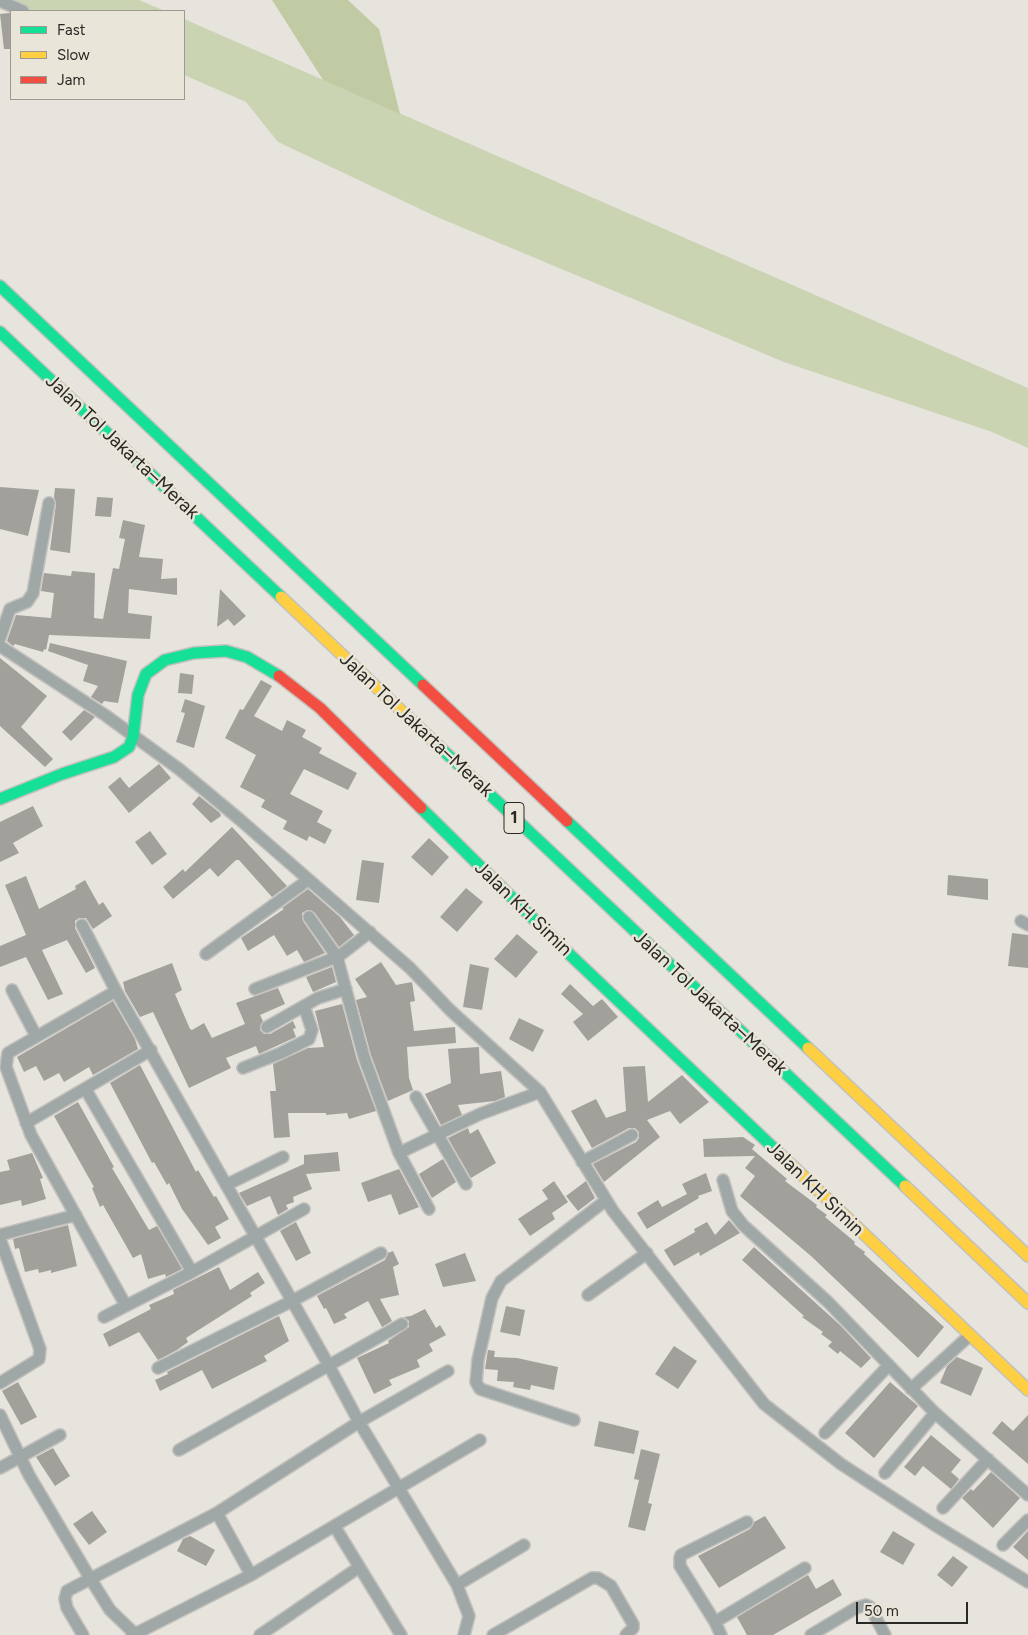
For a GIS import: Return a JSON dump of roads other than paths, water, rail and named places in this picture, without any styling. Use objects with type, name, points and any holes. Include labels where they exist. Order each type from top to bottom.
[{"type":"main road","name":"Jalan Tol Jakarta–Merak","points":[[0,286],[1028,1256]]},
{"type":"main road","name":"Jalan Tol Jakarta–Merak","points":[[0,332],[1028,1303]]},
{"type":"main road","name":"Jalan KH Simin","points":[[133,737],[138,694],[146,674],[165,660],[194,653],[226,651],[247,658],[286,680],[320,708],[566,951],[1028,1390]]},
{"type":"main road","points":[[0,799],[53,778],[114,758],[128,747],[133,737]]},
{"type":"street","points":[[0,1],[21,10]]},
{"type":"street","points":[[0,638],[10,610],[27,602],[33,593],[49,504]]},
{"type":"street","points":[[0,646],[105,715],[179,769],[370,932],[410,968],[450,1010],[540,1092],[606,1200],[764,1404],[841,1464],[933,1524],[1028,1582]]},
{"type":"street","points":[[206,954],[308,880]]},
{"type":"street","points":[[309,917],[337,957],[364,1057],[399,1153],[429,1209]]},
{"type":"street","points":[[82,925],[116,991],[256,1235],[359,1422],[400,1487],[457,1585],[469,1616],[464,1635]]},
{"type":"street","points":[[254,989],[337,957],[370,932]]},
{"type":"street","points":[[268,1027],[318,998],[346,989]]},
{"type":"street","points":[[12,990],[36,1036]]},
{"type":"street","points":[[116,991],[8,1052],[6,1067],[26,1123],[126,1306]]},
{"type":"street","points":[[243,1068],[281,1053],[309,1039],[312,1030],[304,1006]]},
{"type":"street","points":[[26,1123],[86,1090],[151,1050]]},
{"type":"street","points":[[86,1090],[192,1272]]},
{"type":"street","points":[[399,1153],[480,1114],[540,1092]]},
{"type":"street","points":[[416,1097],[466,1184]]},
{"type":"street","points":[[582,1162],[632,1135]]},
{"type":"street","points":[[226,1185],[283,1157]]},
{"type":"street","points":[[722,1180],[732,1212],[743,1225],[828,1302],[935,1413],[1028,1495]]},
{"type":"street","points":[[574,1420],[480,1389],[476,1382],[478,1360],[492,1298],[501,1281],[606,1200]]},
{"type":"street","points":[[104,1317],[192,1272],[304,1209]]},
{"type":"street","points":[[0,1383],[35,1362],[40,1354],[40,1348],[0,1237],[76,1216]]},
{"type":"street","points":[[158,1368],[292,1301],[381,1252]]},
{"type":"street","points":[[588,1295],[647,1253]]},
{"type":"street","points":[[179,1450],[328,1364],[402,1324]]},
{"type":"street","points":[[911,1389],[969,1336]]},
{"type":"street","points":[[825,1433],[889,1365]]},
{"type":"street","points":[[83,1635],[68,1608],[66,1594],[68,1591],[217,1513],[359,1422],[448,1371]]},
{"type":"street","points":[[885,1473],[935,1413]]},
{"type":"street","points":[[0,1416],[19,1456],[90,1578],[110,1610],[135,1635],[250,1575],[335,1527],[480,1440]]},
{"type":"street","points":[[0,1468],[60,1435]]},
{"type":"street","points":[[943,1508],[988,1459]]},
{"type":"street","points":[[217,1513],[250,1575]]},
{"type":"street","points":[[1003,1545],[1028,1520]]},
{"type":"street","points":[[721,1635],[680,1566],[680,1558],[681,1555],[747,1522]]},
{"type":"street","points":[[335,1527],[394,1633]]},
{"type":"street","points":[[457,1585],[524,1545]]},
{"type":"street","points":[[260,1635],[358,1568]]},
{"type":"street","points":[[715,1622],[805,1568]]},
{"type":"street","points":[[493,1635],[592,1578],[598,1578],[611,1586],[633,1624],[633,1628],[626,1635]]},
{"type":"street","points":[[811,1635],[856,1608],[866,1605],[870,1607],[886,1635]]}]
